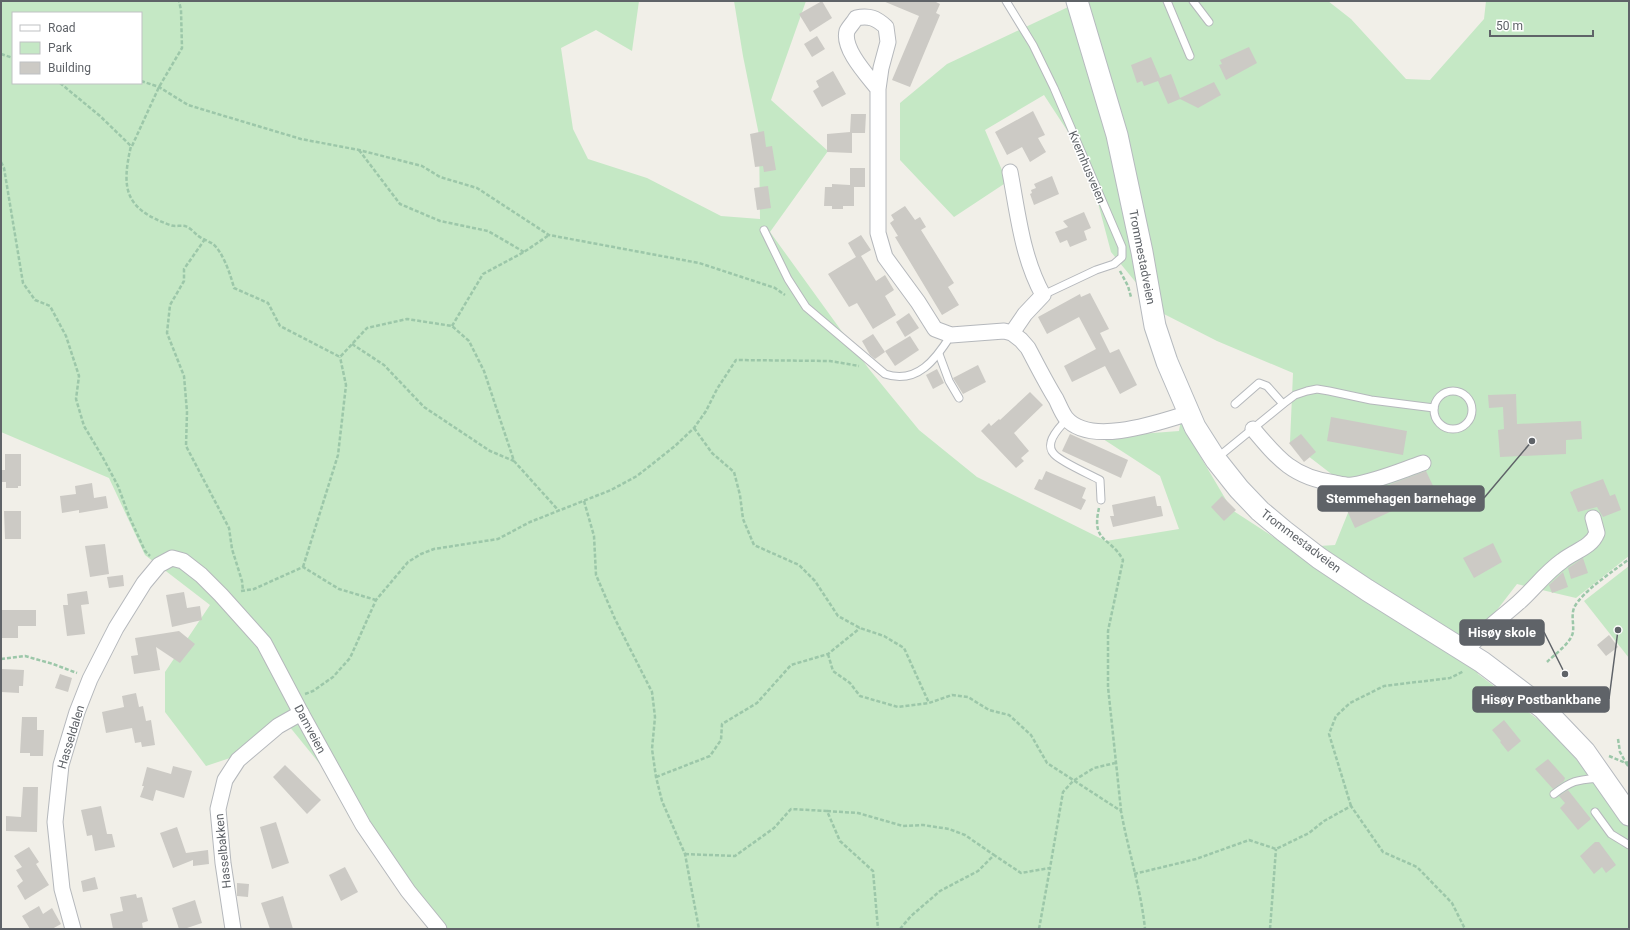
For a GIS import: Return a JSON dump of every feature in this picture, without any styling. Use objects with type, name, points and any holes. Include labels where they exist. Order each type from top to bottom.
[{"type":"main road","name":"Trommestadveien","points":[[1078,1],[1117,135],[1156,326],[1167,362],[1195,427],[1216,460],[1239,489],[1260,511],[1284,531],[1350,578],[1474,656],[1543,708],[1585,752],[1629,815]]},
{"type":"street","points":[[878,89],[878,233],[885,257],[918,302],[935,329],[951,335],[994,331],[1012,333],[1028,348],[1067,419],[1080,427],[1093,432],[1115,431],[1152,425],[1189,413]]},
{"type":"street","points":[[1010,172],[1023,245],[1033,277],[1043,295],[1025,314],[1012,333]]},
{"type":"street","points":[[1253,429],[1281,461],[1301,475],[1322,482],[1352,485],[1379,478],[1423,463]]},
{"type":"street","points":[[1474,656],[1472,643],[1519,602],[1562,560],[1591,544],[1597,533],[1593,518]]},
{"type":"street","name":"Damveien","points":[[160,565],[172,558],[183,561],[201,575],[221,595],[264,643],[363,825],[408,891],[440,929]]},
{"type":"street","name":"Hasseldalen","points":[[74,929],[62,889],[55,822],[61,765],[77,712],[90,679],[116,628],[133,599],[144,583],[160,565]]},
{"type":"street","name":"Hasselbakken","points":[[233,929],[223,863],[218,809],[225,780],[238,760],[278,726],[301,713]]},
{"type":"lane","name":"Kvernhusveien","points":[[1006,1],[1033,45],[1054,88],[1122,247],[1122,256],[1114,264]]},
{"type":"lane","points":[[1167,1],[1190,56]]},
{"type":"lane","points":[[1193,1],[1209,22]]},
{"type":"lane","points":[[764,230],[788,279],[806,307],[885,374],[895,378],[908,376],[928,366],[939,354],[951,335]]},
{"type":"lane","points":[[1043,295],[1096,270],[1114,264]]},
{"type":"lane","points":[[939,354],[949,381],[959,398]]},
{"type":"lane","points":[[1235,404],[1259,383],[1267,386],[1283,404]]},
{"type":"lane","points":[[1216,460],[1283,404],[1295,395],[1307,391],[1317,389],[1371,400],[1434,408]]},
{"type":"lane","points":[[1449,391],[1455,391],[1466,396],[1472,407],[1472,413],[1466,424],[1460,428],[1447,428],[1437,420],[1434,408],[1439,397],[1449,391]]},
{"type":"lane","points":[[1067,419],[1054,434],[1051,442],[1051,448],[1054,454],[1061,459],[1100,480],[1102,500]]},
{"type":"lane","points":[[1554,794],[1567,784],[1577,780],[1603,778]]},
{"type":"lane","points":[[1595,812],[1611,834],[1629,845]]},
{"type":"path","points":[[179,1],[181,10],[182,48],[160,87],[132,146],[127,165],[127,189],[130,198],[137,207],[171,226],[186,226],[215,245],[229,270],[234,288],[268,303],[280,326],[340,357]]},
{"type":"path","points":[[1,54],[12,58]]},
{"type":"path","points":[[142,81],[160,87],[188,105],[203,110],[301,139],[359,150],[422,166],[440,177],[477,188],[549,235],[699,263],[775,288],[786,296]]},
{"type":"path","points":[[61,84],[100,116],[132,146]]},
{"type":"path","points":[[359,150],[400,204],[440,221],[488,231],[524,252]]},
{"type":"path","points":[[1,162],[4,168],[23,283],[35,300],[50,306],[66,336],[79,376],[76,399],[84,426],[118,486],[129,516],[146,551],[160,565]]},
{"type":"path","points":[[452,326],[483,274],[524,252],[549,235]]},
{"type":"path","points":[[205,239],[184,270],[184,281],[170,306],[167,333],[184,376],[187,412],[186,446],[229,528],[232,549],[242,581],[243,591]]},
{"type":"path","points":[[1114,264],[1120,271],[1128,286],[1132,300]]},
{"type":"path","points":[[340,357],[367,328],[407,319],[452,326],[469,341],[484,371],[514,461],[559,511]]},
{"type":"path","points":[[352,344],[384,365],[424,407],[490,451],[514,461]]},
{"type":"path","points":[[221,595],[254,589],[303,567],[338,454],[346,385],[340,357]]},
{"type":"path","points":[[293,697],[314,691],[333,677],[350,658],[376,600],[408,562],[421,554],[434,549],[498,539],[530,522],[584,502],[637,476],[675,446],[694,428],[706,411],[717,389],[736,360],[830,361],[876,367]]},
{"type":"path","points":[[694,428],[712,452],[734,472],[740,495],[743,519],[754,544],[799,565],[815,581],[838,616],[860,628],[884,636],[904,648],[930,703]]},
{"type":"path","points":[[584,502],[594,536],[596,575],[615,619],[652,692],[655,717],[652,748],[656,777],[662,801],[685,854],[699,929]]},
{"type":"path","points":[[1096,522],[1103,538],[1118,551],[1123,560],[1108,630],[1108,687],[1121,810],[1144,914],[1145,929]]},
{"type":"path","points":[[1547,662],[1570,640],[1573,632],[1572,620],[1574,608],[1581,597],[1629,559]]},
{"type":"path","points":[[303,567],[339,588],[376,600]]},
{"type":"path","points":[[656,777],[710,756],[721,740],[722,724],[757,703],[791,665],[828,654],[860,628]]},
{"type":"path","points":[[828,654],[833,671],[850,683],[860,696],[898,706],[930,703],[952,695],[968,697],[989,710],[1009,716],[1031,735],[1047,763],[1121,810]]},
{"type":"path","points":[[1,659],[25,656],[53,664],[90,679]]},
{"type":"path","points":[[1465,929],[1452,903],[1417,867],[1383,852],[1351,806],[1329,734],[1336,716],[1350,703],[1384,686],[1450,678],[1474,656]]},
{"type":"path","points":[[1618,739],[1620,752],[1628,762],[1629,767]]},
{"type":"path","points":[[1605,754],[1628,762]]},
{"type":"path","points":[[1039,929],[1063,792],[1073,780],[1094,768],[1115,763]]},
{"type":"path","points":[[1134,874],[1196,859],[1249,840],[1276,849],[1309,832],[1324,821],[1351,806]]},
{"type":"path","points":[[685,854],[735,856],[774,828],[791,809],[858,813],[904,826],[923,825],[949,829],[964,835],[1021,873],[1050,868]]},
{"type":"path","points":[[827,811],[840,841],[873,871],[878,929]]},
{"type":"path","points":[[1270,929],[1276,849]]},
{"type":"path","points":[[900,929],[911,916],[940,892],[978,871],[994,854]]},
{"type":"green space","points":[[1,1],[639,1],[632,51],[596,30],[561,48],[573,129],[588,159],[647,178],[721,216],[760,219],[759,135],[743,56],[734,1],[806,1],[771,100],[828,151],[770,232],[869,369],[919,430],[977,477],[1106,541],[1179,529],[1160,476],[1100,437],[1179,431],[1186,389],[1193,444],[1232,510],[1281,542],[1304,547],[1335,545],[1356,493],[1290,442],[1293,373],[1217,341],[1160,312],[1111,252],[1093,184],[1072,138],[1044,95],[985,130],[1007,182],[954,217],[900,160],[900,103],[947,64],[1081,1],[1328,1],[1351,19],[1406,79],[1430,80],[1484,19],[1486,1],[1629,1],[1629,556],[1576,598],[1517,584],[1480,632],[1462,642],[1478,674],[1544,724],[1599,784],[1629,826],[1629,929],[439,929],[341,790],[289,726],[236,756],[206,766],[165,712],[165,672],[210,605],[145,555],[109,478],[1,432]]},
{"type":"green space","points":[[1629,566],[1629,658],[1584,601]]},
{"type":"building","points":[[822,1],[832,18],[810,32],[799,14]]},
{"type":"building","points":[[883,1],[934,1],[940,4],[936,13],[940,15],[910,87],[892,80],[919,16]]},
{"type":"building","points":[[817,36],[825,49],[812,57],[804,44]]},
{"type":"building","points":[[1249,47],[1257,63],[1226,80],[1219,65],[1222,64],[1220,60]]},
{"type":"building","points":[[1151,57],[1160,78],[1171,74],[1180,98],[1214,82],[1221,95],[1198,108],[1180,99],[1168,104],[1158,81],[1144,86],[1142,81],[1137,83],[1131,65]]},
{"type":"building","points":[[833,71],[846,94],[822,107],[813,91],[819,87],[816,81]]},
{"type":"building","points":[[1033,111],[1045,135],[1038,138],[1046,152],[1030,162],[1022,147],[1007,155],[995,132]]},
{"type":"building","points":[[851,114],[866,114],[865,133],[852,133],[852,153],[827,152],[827,134],[850,132]]},
{"type":"building","points":[[764,131],[766,147],[772,146],[776,170],[764,172],[763,166],[755,167],[750,134]]},
{"type":"building","points":[[850,168],[865,168],[865,187],[854,187],[854,206],[843,206],[843,209],[832,209],[832,206],[824,206],[825,187],[832,187],[832,184],[850,185]]},
{"type":"building","points":[[1052,176],[1059,194],[1034,205],[1030,194],[1032,193],[1031,190],[1036,188],[1034,184]]},
{"type":"building","points":[[768,186],[771,208],[757,210],[754,188]]},
{"type":"building","points":[[905,206],[915,220],[920,217],[926,227],[921,230],[954,283],[948,287],[959,305],[942,315],[895,237],[898,236],[890,223],[894,220],[891,215]]},
{"type":"building","points":[[1084,212],[1091,228],[1084,231],[1087,240],[1070,247],[1067,240],[1060,243],[1055,232],[1068,227],[1063,221]]},
{"type":"building","points":[[861,235],[871,250],[861,256],[876,281],[885,275],[894,290],[885,296],[896,315],[873,329],[857,303],[849,307],[828,274],[856,257],[848,243]]},
{"type":"building","points":[[1090,293],[1109,329],[1100,333],[1110,353],[1119,349],[1137,385],[1120,394],[1105,366],[1072,382],[1064,366],[1096,349],[1079,317],[1047,334],[1038,317],[1080,294],[1081,297]]},
{"type":"building","points":[[909,313],[919,328],[905,337],[896,322]]},
{"type":"building","points":[[873,334],[885,352],[875,359],[870,355],[862,341]]},
{"type":"building","points":[[910,336],[919,350],[895,366],[885,351]]},
{"type":"building","points":[[978,365],[986,382],[963,394],[953,378]]},
{"type":"building","points":[[937,369],[944,383],[933,389],[926,375]]},
{"type":"building","points":[[1030,392],[1043,405],[1014,433],[1029,451],[1021,458],[1024,461],[1016,468],[981,431],[989,423],[991,426],[999,419],[1000,420]]},
{"type":"building","points":[[1516,394],[1517,424],[1581,421],[1582,439],[1566,440],[1566,454],[1500,457],[1498,430],[1504,429],[1503,407],[1489,408],[1488,395]]},
{"type":"building","points":[[1331,417],[1407,431],[1403,455],[1327,441]]},
{"type":"building","points":[[1070,434],[1128,460],[1121,478],[1062,451]]},
{"type":"building","points":[[1301,434],[1316,452],[1304,462],[1289,443]]},
{"type":"building","points":[[5,454],[21,454],[21,486],[18,486],[18,488],[6,488],[6,482],[1,482],[1,470],[5,470]]},
{"type":"building","points":[[1046,471],[1086,488],[1082,498],[1086,500],[1081,510],[1034,489],[1039,479],[1042,480]]},
{"type":"building","points":[[1426,471],[1435,490],[1355,528],[1345,506],[1391,484]]},
{"type":"building","points":[[1603,479],[1610,496],[1615,494],[1621,510],[1603,517],[1597,507],[1578,512],[1570,492]]},
{"type":"building","points":[[92,483],[94,498],[106,496],[108,508],[79,513],[79,510],[62,513],[60,496],[76,494],[75,486]]},
{"type":"building","points":[[1155,496],[1157,506],[1161,506],[1163,516],[1113,527],[1110,516],[1114,516],[1112,505]]},
{"type":"building","points":[[1222,496],[1236,510],[1224,521],[1211,507]]},
{"type":"building","points":[[4,511],[21,511],[21,539],[5,539]]},
{"type":"building","points":[[1493,543],[1502,562],[1474,578],[1463,558]]},
{"type":"building","points":[[105,544],[109,574],[90,577],[85,546]]},
{"type":"building","points":[[1583,558],[1588,573],[1571,579],[1568,568]]},
{"type":"building","points":[[1563,572],[1568,587],[1552,593],[1549,585]]},
{"type":"building","points":[[123,575],[124,586],[109,588],[107,577]]},
{"type":"building","points":[[87,591],[89,604],[81,605],[85,634],[67,636],[63,605],[68,605],[67,594]]},
{"type":"building","points":[[184,592],[187,608],[200,606],[202,620],[172,627],[166,595]]},
{"type":"building","points":[[1,610],[36,610],[36,626],[18,626],[18,638],[1,638]]},
{"type":"building","points":[[179,631],[195,644],[180,663],[156,647],[160,670],[134,674],[131,656],[138,655],[135,638]]},
{"type":"building","points":[[1609,635],[1618,647],[1606,656],[1597,645]]},
{"type":"building","points":[[1,669],[24,670],[23,686],[19,686],[19,693],[1,692]]},
{"type":"building","points":[[60,674],[72,678],[68,692],[55,688]]},
{"type":"building","points":[[136,693],[139,707],[143,706],[146,721],[151,720],[155,745],[142,747],[141,742],[135,743],[132,728],[106,733],[102,712],[124,707],[122,696]]},
{"type":"building","points":[[22,717],[37,717],[37,730],[44,730],[43,756],[30,756],[30,753],[20,753]]},
{"type":"building","points":[[1504,720],[1521,741],[1508,752],[1492,730]]},
{"type":"building","points":[[1548,759],[1565,778],[1564,781],[1553,789],[1535,769]]},
{"type":"building","points":[[285,765],[321,800],[307,814],[273,777]]},
{"type":"building","points":[[173,766],[192,771],[184,798],[156,790],[153,801],[140,797],[144,786],[142,786],[147,767],[171,774]]},
{"type":"building","points":[[23,787],[38,787],[37,832],[6,831],[6,816],[21,817]]},
{"type":"building","points":[[1568,790],[1591,819],[1578,830],[1560,808],[1565,803],[1559,796]]},
{"type":"building","points":[[101,806],[107,834],[112,834],[115,847],[95,851],[92,835],[87,836],[81,810]]},
{"type":"building","points":[[276,822],[289,863],[272,869],[260,827]]},
{"type":"building","points":[[177,827],[186,853],[208,850],[209,864],[193,866],[193,860],[173,868],[160,833]]},
{"type":"building","points":[[1595,842],[1599,842],[1616,865],[1606,873],[1602,867],[1594,874],[1580,856]]},
{"type":"building","points":[[29,847],[39,862],[36,864],[49,885],[25,900],[17,886],[23,881],[16,870],[22,867],[14,856]]},
{"type":"building","points":[[345,867],[358,892],[341,901],[329,875]]},
{"type":"building","points":[[95,877],[98,889],[83,892],[81,881]]},
{"type":"building","points":[[237,883],[249,884],[248,897],[237,896]]},
{"type":"building","points":[[136,894],[137,898],[142,897],[148,921],[142,923],[143,929],[113,929],[110,914],[123,911],[120,897]]},
{"type":"building","points":[[283,896],[293,929],[270,929],[261,903]]},
{"type":"building","points":[[195,900],[202,923],[184,929],[179,929],[172,908]]},
{"type":"building","points":[[39,906],[43,914],[52,908],[61,924],[52,929],[30,929],[22,916]]},
{"type":"place","name":"Stemmehagen barnehage","points":[[1532,441]]},
{"type":"place","name":"Hisøy Postbankbane","points":[[1618,630]]},
{"type":"place","name":"Hisøy skole","points":[[1565,674]]}]
